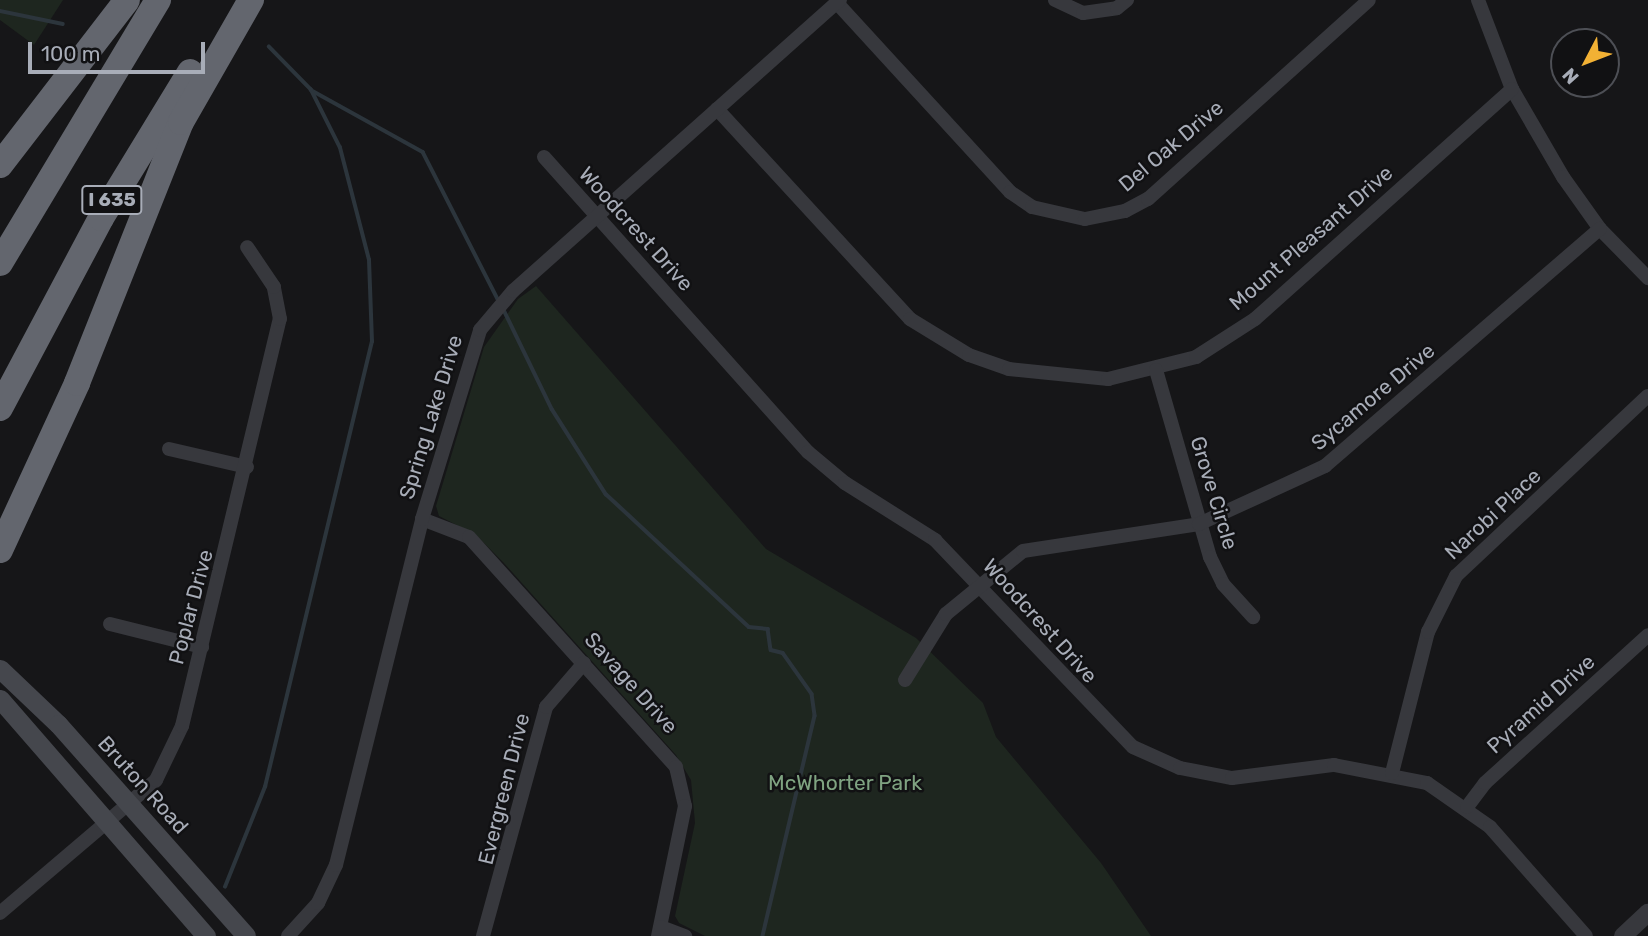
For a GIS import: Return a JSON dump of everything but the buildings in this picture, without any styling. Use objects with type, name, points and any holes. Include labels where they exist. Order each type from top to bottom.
[{"type":"highway","points":[[0,165],[127,0]]},
{"type":"highway","points":[[0,263],[158,0]]},
{"type":"highway","name":"I 635","points":[[0,408],[101,218],[238,0]]},
{"type":"highway","points":[[0,550],[77,383],[176,133],[251,0]]},
{"type":"main road","name":"Bruton Road","points":[[0,669],[131,806],[246,936]]},
{"type":"main road","points":[[0,699],[206,936]]},
{"type":"street","points":[[1055,0],[1083,13],[1117,8],[1127,0]]},
{"type":"street","name":"Del Oak Drive","points":[[838,1],[1010,192],[1032,207],[1085,219],[1125,211],[1148,198],[1369,0]]},
{"type":"street","points":[[1478,0],[1512,89],[1600,229],[1648,278]]},
{"type":"street","name":"Spring Lake Drive","points":[[288,936],[318,903],[336,865],[422,519],[466,364],[487,320],[513,291],[838,1]]},
{"type":"street","name":"Mount Pleasant Drive","points":[[717,109],[910,318],[970,355],[1057,378],[1108,379],[1196,357],[1255,319],[1512,89]]},
{"type":"street","name":"Woodcrest Drive","points":[[544,157],[808,452],[845,483],[935,540],[1099,717],[1133,747],[1180,768],[1248,779],[1334,765],[1392,773],[1427,783],[1467,807],[1586,936]]},
{"type":"street","name":"Sycamore Drive","points":[[905,680],[946,614],[978,584],[1023,551],[1199,524],[1325,466],[1355,445],[1600,229]]},
{"type":"street","name":"Poplar Drive","points":[[0,913],[131,806],[167,762],[202,646],[247,467],[280,319],[274,287],[247,247]]},
{"type":"street","name":"Grove Circle","points":[[1156,369],[1199,524],[1223,584],[1253,617]]},
{"type":"street","name":"Narobi Place","points":[[1392,773],[1428,632],[1456,576],[1648,396]]},
{"type":"street","points":[[169,449],[247,467]]},
{"type":"street","name":"Savage Drive","points":[[422,519],[468,537],[670,758],[682,786],[681,841],[659,932]]},
{"type":"street","points":[[110,624],[202,646]]},
{"type":"street","name":"Pyramid Drive","points":[[1467,807],[1485,783],[1648,635]]},
{"type":"street","name":"Evergreen Drive","points":[[483,936],[546,707],[584,663]]},
{"type":"street","points":[[1623,936],[1648,913]]},
{"type":"street","points":[[659,932],[685,936]]},
{"type":"green space","points":[[0,0],[63,0],[34,45],[0,20]]},
{"type":"green space","name":"McWhorter Park","points":[[536,286],[766,549],[916,638],[983,703],[996,737],[1101,863],[1151,936],[705,936],[679,923],[675,916],[695,823],[691,780],[676,755],[503,562],[476,535],[439,516],[436,506],[484,347],[518,299]]},
{"type":"waterway","points":[[0,11],[63,24]]},
{"type":"waterway","points":[[225,887],[265,787],[372,342],[369,260],[340,148],[311,90],[269,47]]},
{"type":"waterway","points":[[311,90],[423,152],[499,301]]},
{"type":"waterway","points":[[503,308],[552,409],[606,494],[749,627],[768,629],[771,650],[783,653],[812,694],[815,716],[763,936]]}]
